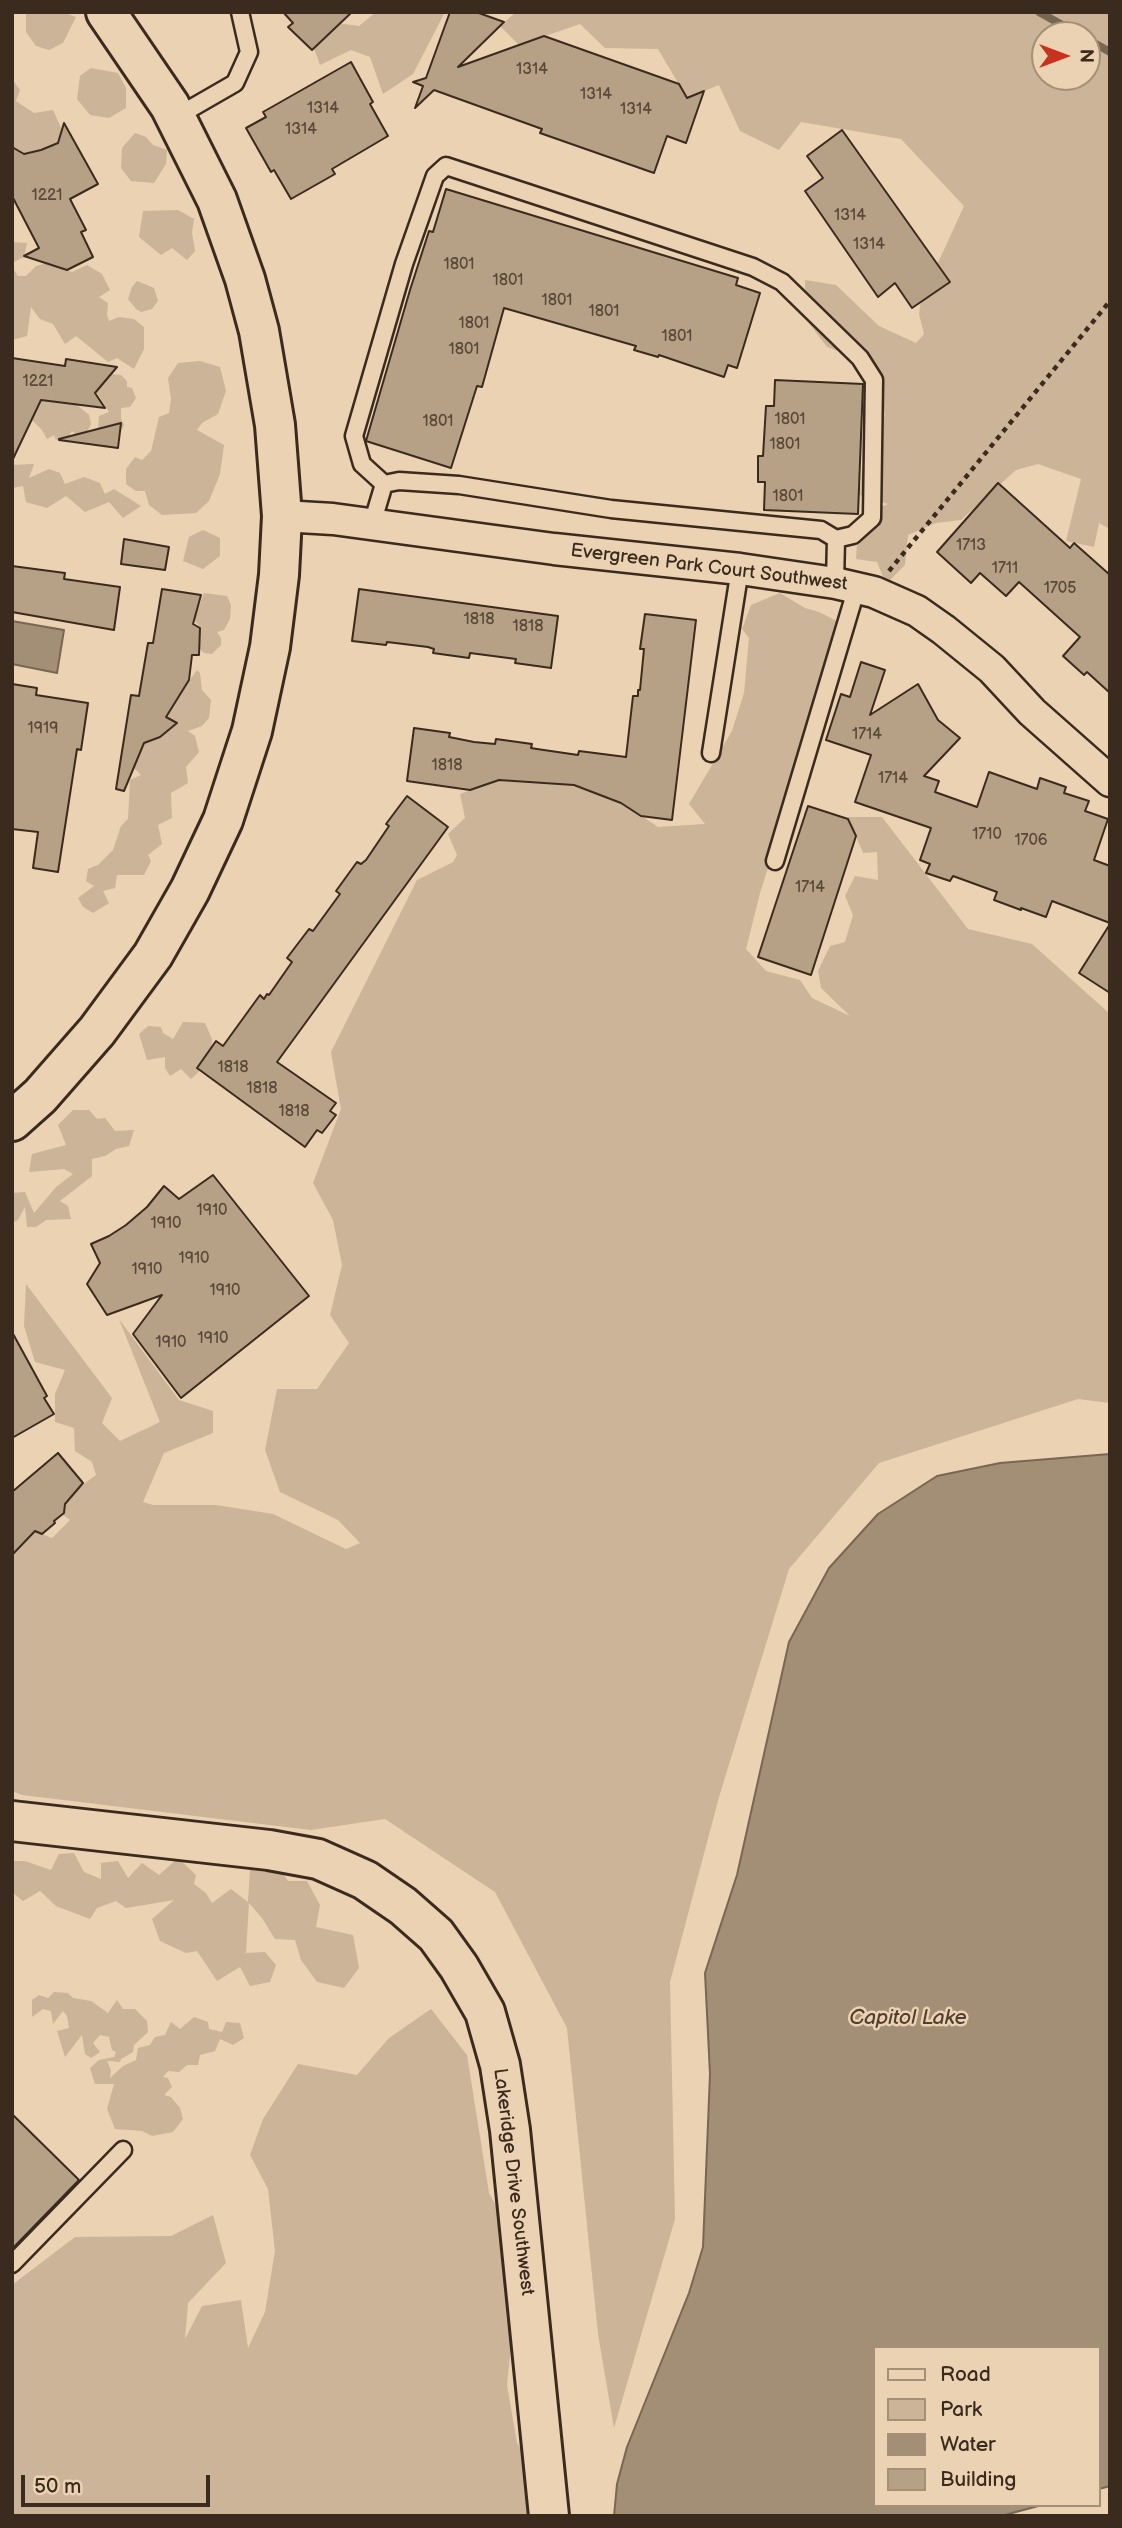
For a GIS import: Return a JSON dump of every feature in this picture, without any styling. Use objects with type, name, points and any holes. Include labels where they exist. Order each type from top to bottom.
[{"type":"street","points":[[12,1121],[40,1096],[97,1031],[153,955],[190,890],[223,820],[251,731],[270,647],[279,575],[282,516],[275,425],[260,331],[245,279],[218,200],[176,117],[106,12]]},
{"type":"street","name":"Evergreen Park Court Southwest","points":[[282,516],[372,524],[554,549],[740,569],[855,587],[917,611],[944,630],[992,669],[1032,712],[1110,781]]},
{"type":"street","name":"Lakeridge Drive Southwest","points":[[12,1821],[257,1848],[318,1859],[365,1880],[403,1906],[436,1935],[459,1967],[485,2012],[500,2065],[511,2144],[549,2516]]},
{"type":"lane","points":[[176,117],[235,83],[249,52],[240,12]]},
{"type":"lane","points":[[384,484],[362,464],[354,436],[404,264],[435,176],[446,166],[753,267],[782,282],[860,358],[874,380],[872,518],[853,535],[836,539]]},
{"type":"lane","points":[[384,484],[398,481],[458,485],[611,509],[821,530],[836,539],[855,587],[775,861]]},
{"type":"lane","points":[[372,524],[384,484]]},
{"type":"lane","points":[[710,753],[740,569]]},
{"type":"lane","points":[[12,2264],[122,2150]]},
{"type":"path","points":[[855,587],[892,566],[1110,301]]},
{"type":"green space","points":[[26,12],[63,12],[76,17],[63,43],[49,50],[36,46],[26,32]]},
{"type":"green space","points":[[376,12],[445,12],[413,74],[383,94],[370,57],[351,50],[320,65],[310,37],[330,22],[359,26]]},
{"type":"green space","points":[[516,12],[1110,12],[1110,529],[1099,523],[1094,547],[1066,541],[1081,479],[1038,464],[1016,470],[961,520],[936,523],[908,535],[905,565],[886,584],[877,562],[856,559],[859,515],[888,504],[860,495],[862,467],[871,453],[866,427],[885,415],[878,394],[846,354],[827,347],[805,318],[805,280],[836,285],[879,326],[916,343],[924,334],[919,314],[921,300],[964,206],[901,139],[801,122],[779,150],[740,131],[719,85],[687,98],[658,49],[605,48],[580,24],[519,45],[500,26]]},
{"type":"green space","points":[[91,68],[118,73],[126,88],[126,108],[109,118],[90,115],[77,99],[80,76]]},
{"type":"green space","points":[[12,79],[20,90],[16,101],[34,113],[53,110],[62,130],[58,143],[24,154],[12,147]]},
{"type":"green space","points":[[135,133],[146,137],[153,145],[167,150],[166,164],[154,183],[131,181],[121,168],[122,148]]},
{"type":"green space","points":[[178,210],[194,219],[192,233],[195,251],[187,260],[172,248],[161,255],[139,237],[143,211]]},
{"type":"green space","points":[[12,242],[27,243],[24,257],[12,263]]},
{"type":"green space","points":[[47,263],[72,272],[87,265],[102,274],[110,290],[99,297],[108,303],[109,321],[119,317],[134,319],[144,327],[144,349],[134,369],[117,358],[108,362],[76,336],[65,344],[53,324],[40,319],[31,307],[27,336],[12,340],[12,267],[18,276],[26,276],[36,266]]},
{"type":"green space","points":[[137,281],[154,288],[158,301],[152,309],[141,312],[128,299]]},
{"type":"green space","points":[[200,361],[220,367],[226,391],[218,414],[202,423],[197,430],[224,445],[220,474],[209,501],[196,513],[162,515],[149,505],[145,491],[136,491],[126,484],[126,469],[135,457],[142,460],[151,451],[159,417],[169,413],[171,399],[168,378],[178,363]]},
{"type":"green space","points":[[111,374],[121,375],[127,381],[127,387],[132,388],[136,398],[130,407],[121,408],[124,425],[119,435],[98,430],[99,416],[109,412],[94,388]]},
{"type":"green space","points":[[66,396],[89,415],[91,424],[80,438],[72,431],[69,436],[56,440],[54,435],[47,439],[32,420],[41,400]]},
{"type":"green space","points":[[34,464],[29,478],[49,469],[60,473],[65,484],[84,477],[100,483],[105,494],[114,489],[141,506],[123,518],[109,502],[85,512],[66,496],[47,508],[26,502],[23,486],[12,488],[12,465]]},
{"type":"green space","points":[[203,530],[220,538],[220,556],[203,569],[183,561],[189,537]]},
{"type":"green space","points":[[204,593],[227,596],[231,605],[230,619],[224,630],[217,632],[221,645],[212,654],[204,653],[198,647],[196,630],[201,628],[194,620]]},
{"type":"green space","points":[[780,593],[805,608],[845,625],[760,893],[746,949],[766,971],[800,980],[812,998],[850,1016],[821,988],[818,971],[830,946],[845,942],[853,915],[845,896],[855,876],[878,880],[877,852],[863,853],[848,817],[882,817],[968,929],[1032,944],[1110,1014],[1110,1403],[1078,1399],[879,1463],[789,1569],[719,1797],[670,1982],[675,2219],[614,2428],[598,2334],[567,2028],[495,1892],[385,1819],[311,1830],[22,1795],[12,1791],[12,1553],[35,1531],[52,1538],[70,1520],[63,1515],[65,1504],[77,1489],[96,1475],[92,1462],[75,1451],[74,1428],[55,1422],[55,1394],[65,1370],[35,1362],[24,1326],[26,1284],[112,1398],[102,1423],[120,1441],[160,1422],[119,1319],[179,1400],[213,1411],[213,1433],[164,1453],[143,1502],[153,1505],[216,1505],[273,1514],[346,1549],[360,1543],[338,1520],[280,1492],[265,1450],[277,1389],[317,1389],[349,1343],[330,1315],[342,1265],[333,1220],[313,1183],[341,1109],[331,1052],[417,880],[453,862],[457,855],[448,834],[465,818],[460,794],[499,780],[574,785],[621,802],[658,827],[705,824],[689,804],[732,731],[744,693],[749,638],[742,629],[751,605]]},
{"type":"green space","points":[[197,670],[200,673],[202,690],[211,700],[209,718],[202,726],[188,731],[195,736],[199,752],[186,767],[188,783],[171,793],[172,818],[158,825],[162,844],[148,855],[151,861],[144,875],[117,875],[115,888],[103,891],[109,903],[93,913],[83,907],[78,898],[94,886],[86,881],[88,869],[98,865],[113,850],[121,826],[128,819],[130,780],[141,775],[134,768],[144,743],[160,737],[177,724],[164,716]]},
{"type":"green space","points":[[183,1022],[205,1023],[212,1039],[211,1056],[191,1079],[181,1069],[170,1076],[165,1068],[165,1057],[147,1060],[139,1034],[148,1026],[161,1027],[163,1033],[173,1039]]},
{"type":"green space","points":[[73,1110],[89,1110],[97,1119],[105,1118],[115,1131],[134,1130],[129,1146],[92,1159],[92,1176],[60,1201],[68,1206],[71,1219],[46,1220],[36,1227],[27,1227],[25,1207],[18,1220],[12,1223],[12,1193],[25,1192],[34,1213],[56,1187],[73,1174],[64,1169],[29,1172],[32,1154],[66,1145],[58,1125]]},
{"type":"green space","points":[[74,1853],[84,1872],[101,1879],[101,1863],[118,1861],[128,1878],[142,1863],[159,1875],[178,1858],[196,1875],[194,1884],[206,1893],[212,1903],[231,1889],[248,1902],[250,1869],[278,1866],[288,1881],[307,1881],[320,1905],[316,1927],[353,1935],[359,1968],[344,1988],[317,1982],[301,1960],[295,1940],[275,1939],[249,1903],[246,1953],[265,1952],[276,1965],[270,1982],[250,1986],[240,1967],[217,1981],[197,1951],[186,1953],[160,1941],[152,1919],[174,1900],[126,1908],[116,1901],[97,1908],[90,1919],[56,1906],[40,1891],[23,1901],[12,1892],[12,1861],[25,1861],[51,1870],[59,1854]]},
{"type":"green space","points":[[54,1992],[68,1993],[73,1998],[91,2001],[108,2013],[117,2000],[123,2009],[135,2009],[147,2021],[148,2032],[134,2045],[133,2052],[120,2062],[107,2061],[111,2070],[110,2078],[123,2066],[136,2060],[138,2048],[150,2045],[155,2037],[165,2035],[171,2022],[180,2029],[194,2017],[208,2022],[209,2029],[222,2032],[226,2022],[240,2023],[244,2038],[233,2045],[220,2039],[215,2051],[200,2055],[198,2065],[187,2065],[179,2072],[168,2071],[163,2077],[168,2078],[172,2087],[164,2095],[171,2097],[180,2108],[183,2119],[173,2132],[152,2136],[142,2131],[115,2129],[107,2109],[114,2084],[95,2084],[90,2068],[99,2060],[114,2057],[116,2052],[112,2050],[109,2037],[100,2035],[93,2043],[100,2052],[91,2058],[85,2054],[82,2035],[65,2057],[57,2031],[69,2028],[67,2016],[63,2011],[53,2024],[51,2011],[43,2009],[32,2017],[32,2000],[39,1995],[48,1998]]},
{"type":"green space","points":[[431,2009],[467,2055],[489,2193],[508,2227],[514,2314],[507,2385],[517,2443],[538,2476],[529,2516],[12,2516],[12,2285],[75,2237],[171,2236],[213,2215],[226,2263],[188,2303],[185,2339],[202,2306],[241,2300],[248,2348],[265,2312],[275,2251],[268,2189],[250,2155],[263,2119],[298,2064],[357,2075],[389,2038]]},
{"type":"water","points":[[12,621],[64,630],[57,673],[12,664]]},
{"type":"water","name":"Capitol Lake","points":[[1110,1454],[1110,2486],[1101,2488],[1101,2346],[874,2346],[874,2507],[1035,2507],[1001,2516],[614,2516],[617,2484],[627,2447],[689,2293],[703,2247],[710,2074],[705,1973],[737,1875],[789,1642],[829,1568],[878,1514],[937,1476],[1000,1463]]},
{"type":"building","points":[[283,12],[352,12],[312,50],[288,27],[293,23]]},
{"type":"building","points":[[450,12],[476,12],[504,22],[458,67],[544,36],[679,84],[687,98],[704,91],[686,143],[667,136],[654,173],[540,133],[542,129],[434,90],[415,108],[423,86],[413,82],[426,78]]},
{"type":"building","points":[[351,62],[388,136],[332,169],[335,174],[291,199],[274,170],[271,172],[246,128],[266,117],[263,112]]},
{"type":"building","points":[[64,123],[98,184],[70,199],[86,230],[81,232],[93,257],[67,270],[24,256],[39,248],[12,196],[12,147],[24,154],[58,143]]},
{"type":"building","points":[[842,130],[950,282],[912,308],[895,283],[878,297],[805,191],[823,178],[807,156]]},
{"type":"building","points":[[446,189],[738,278],[736,285],[760,293],[737,368],[728,365],[724,377],[659,355],[658,357],[634,350],[636,346],[504,308],[482,387],[477,386],[451,468],[366,441],[410,290],[429,231],[433,232]]},
{"type":"building","points":[[12,358],[65,366],[66,359],[117,367],[95,393],[105,408],[41,400],[12,461]]},
{"type":"building","points":[[775,380],[863,384],[858,514],[764,510],[765,482],[758,482],[758,456],[763,456],[766,406],[774,406]]},
{"type":"building","points":[[121,423],[118,448],[59,440],[59,439]]},
{"type":"building","points":[[998,483],[1070,548],[1074,543],[1110,575],[1110,693],[1087,672],[1084,675],[1063,656],[1080,637],[1019,582],[1006,596],[980,573],[971,583],[937,552]]},
{"type":"building","points":[[124,539],[169,547],[165,570],[121,564]]},
{"type":"building","points":[[12,566],[65,573],[64,579],[120,587],[114,630],[12,612]]},
{"type":"building","points":[[162,589],[201,595],[193,624],[200,628],[199,655],[192,655],[189,680],[166,717],[177,723],[160,737],[144,743],[124,791],[116,789],[131,695],[139,696],[148,643],[153,643]]},
{"type":"building","points":[[359,589],[558,616],[551,668],[515,663],[516,659],[470,653],[469,658],[433,653],[434,649],[428,647],[352,641]]},
{"type":"building","points":[[645,614],[696,620],[672,820],[641,816],[621,803],[574,785],[499,780],[470,790],[407,781],[414,728],[450,733],[449,737],[474,742],[495,744],[496,739],[532,744],[531,748],[578,755],[579,751],[626,757],[633,696],[638,696],[640,690],[644,649],[640,649]]},
{"type":"building","points":[[861,662],[885,670],[870,715],[918,684],[938,720],[960,738],[924,776],[939,781],[935,792],[977,807],[989,772],[1037,789],[1040,778],[1066,787],[1064,793],[1089,801],[1085,811],[1108,819],[1094,860],[1110,866],[1110,923],[1052,901],[1046,917],[994,900],[997,892],[953,876],[950,881],[926,873],[930,864],[920,860],[931,828],[855,802],[871,755],[826,740],[841,694],[850,697]]},
{"type":"building","points":[[12,684],[37,688],[36,695],[88,703],[81,750],[77,749],[58,872],[33,868],[38,832],[12,829]]},
{"type":"building","points":[[407,796],[448,827],[277,1062],[336,1103],[330,1111],[336,1115],[322,1133],[317,1130],[305,1147],[197,1068],[216,1041],[223,1046],[260,995],[264,999],[269,995],[292,962],[287,958],[309,929],[313,931],[340,894],[336,891],[357,862],[361,864],[366,860],[389,826],[386,824]]},
{"type":"building","points":[[808,806],[848,819],[856,836],[811,975],[758,957]]},
{"type":"building","points":[[1110,924],[1110,993],[1079,973]]},
{"type":"building","points":[[213,1175],[309,1296],[181,1398],[133,1334],[162,1295],[107,1315],[87,1284],[100,1263],[91,1244],[126,1225],[147,1207],[164,1186],[179,1199]]},
{"type":"building","points":[[12,1332],[54,1414],[12,1438]]},
{"type":"building","points":[[58,1453],[83,1483],[65,1504],[64,1513],[55,1523],[42,1534],[35,1531],[12,1555],[12,1492]]},
{"type":"building","points":[[12,2114],[79,2180],[12,2249]]},
{"type":"waterway","points":[[1039,12],[1055,21]]},
{"type":"waterway","points":[[1101,47],[1110,52]]}]
